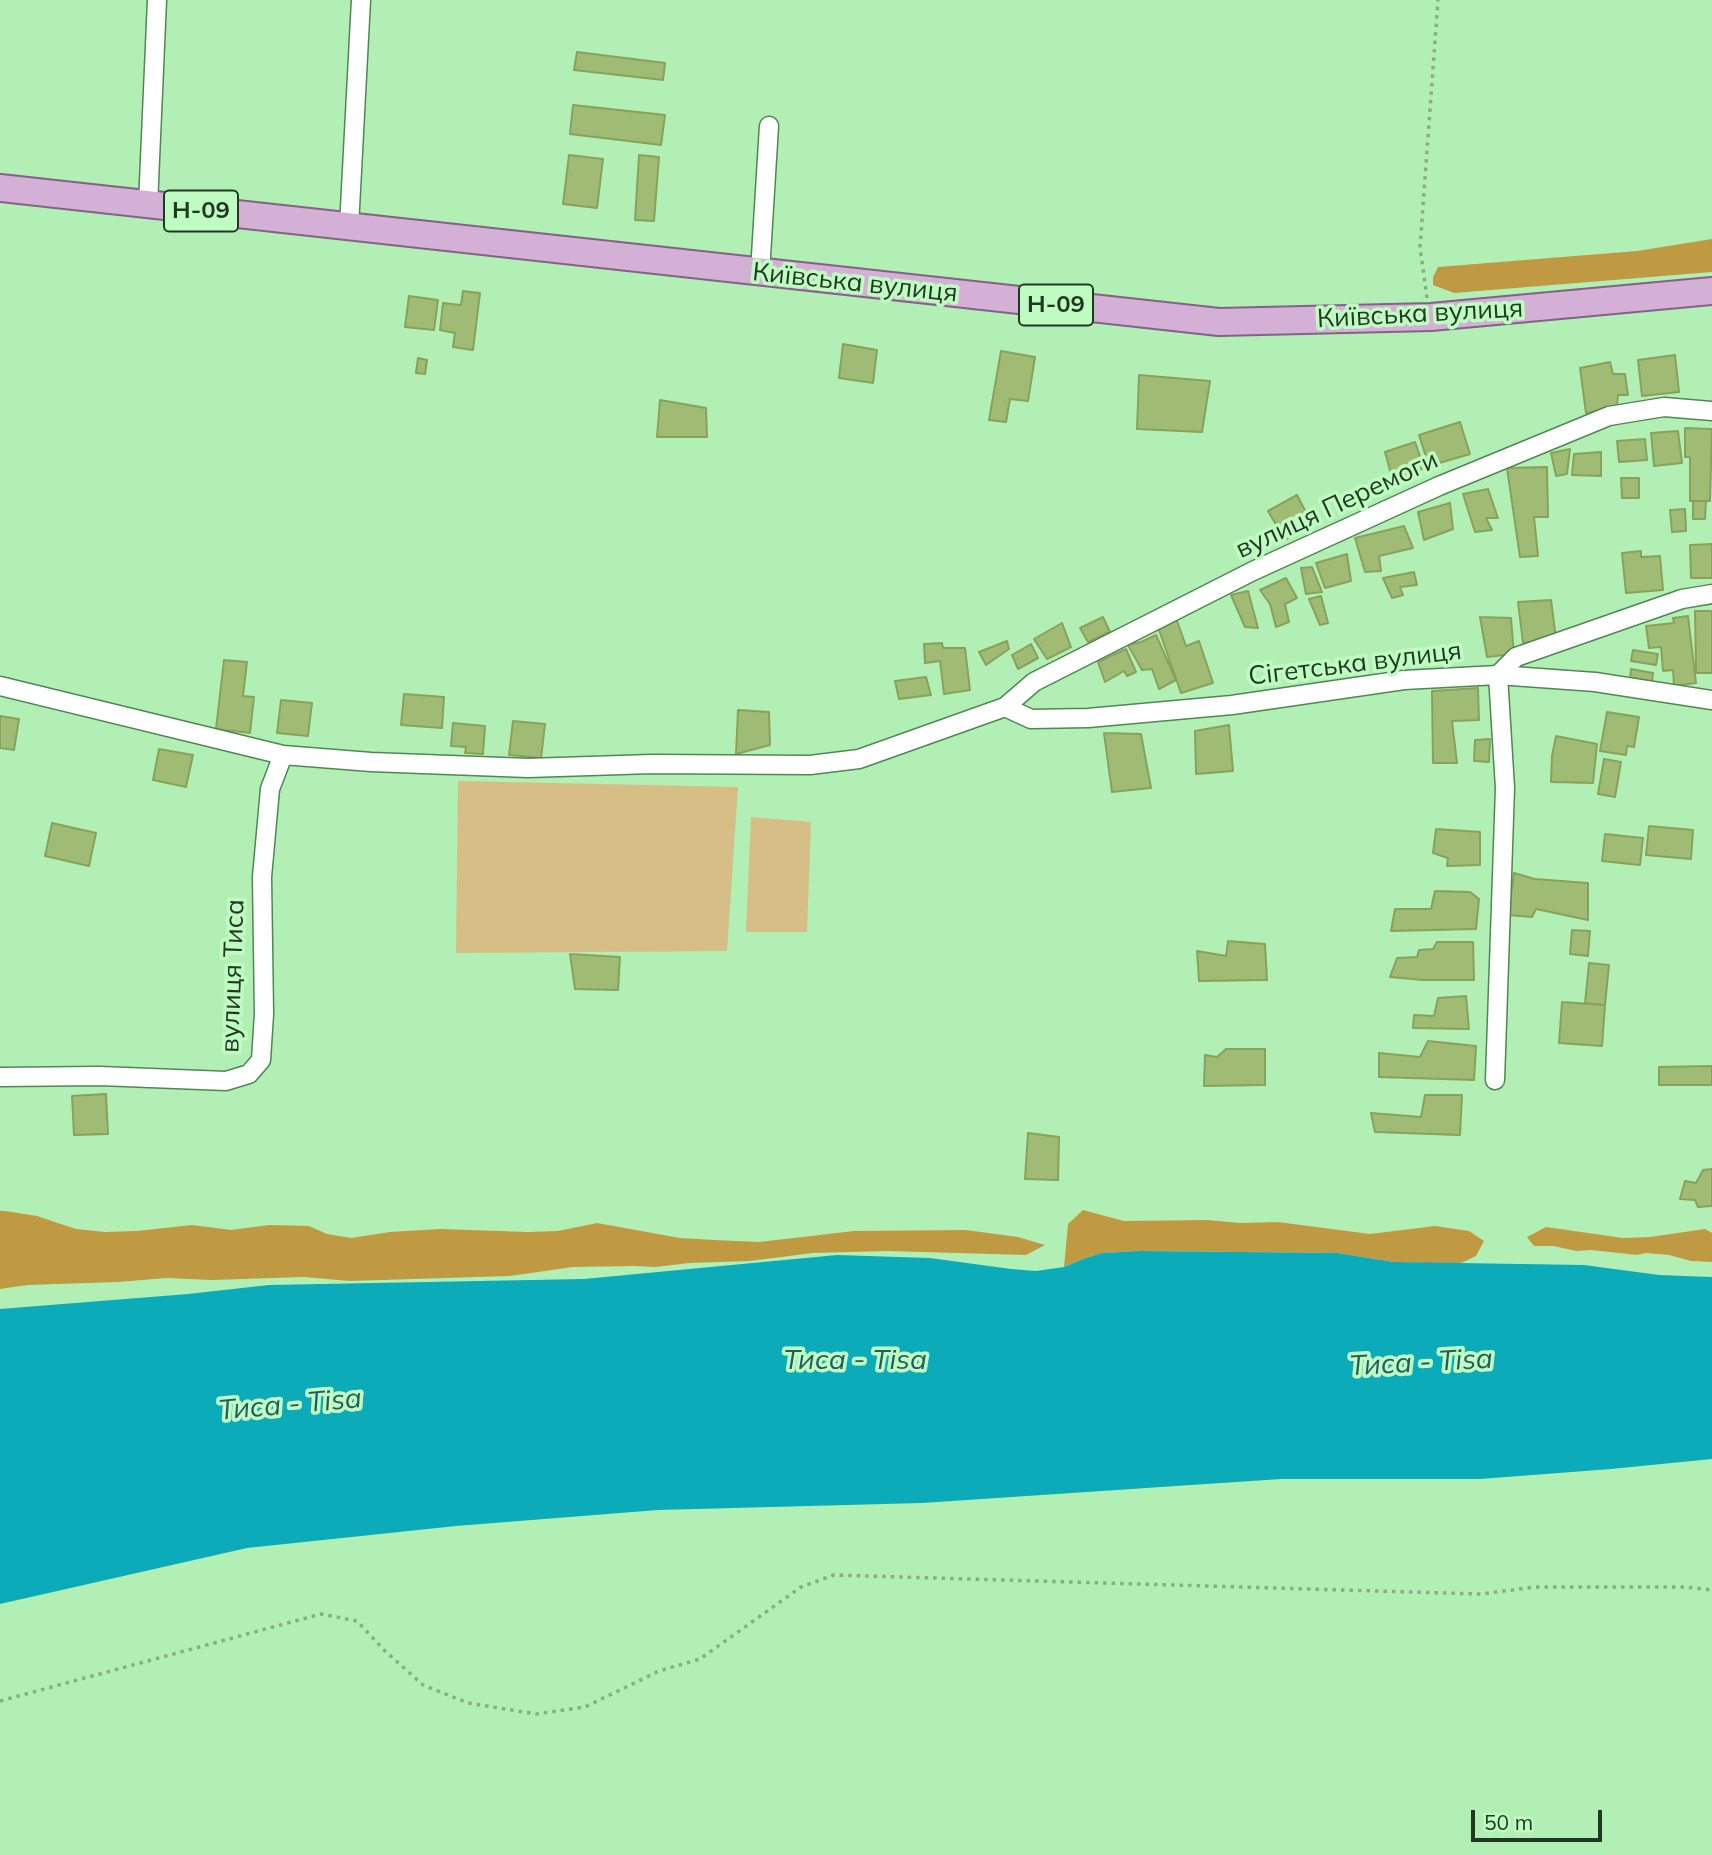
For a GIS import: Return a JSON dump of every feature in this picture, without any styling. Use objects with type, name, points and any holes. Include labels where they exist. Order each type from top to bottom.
[{"type":"main road","name":"Київська вулиця","points":[[0,188],[1219,322],[1431,317],[1712,291]]},
{"type":"street","points":[[148,205],[157,0]]},
{"type":"street","points":[[349,227],[361,0]]},
{"type":"street","points":[[760,272],[769,126]]},
{"type":"street","name":"вулиця Перемоги","points":[[1005,707],[1034,682],[1083,657],[1253,571],[1451,481],[1609,416],[1664,407],[1712,411]]},
{"type":"street","points":[[1495,1080],[1504,788],[1498,675],[1516,657],[1682,599],[1712,594]]},
{"type":"street","name":"Сігетська вулиця","points":[[1005,707],[1031,719],[1088,718],[1232,705],[1404,680],[1498,675],[1595,682],[1712,700]]},
{"type":"street","points":[[0,686],[283,755],[371,762],[528,768],[652,764],[810,765],[859,759],[1005,707]]},
{"type":"street","name":"вулиця Тиса","points":[[0,1077],[100,1076],[226,1081],[249,1074],[261,1060],[264,1014],[262,877],[271,789],[283,755]]},
{"type":"path","points":[[1431,317],[1420,247],[1438,0]]},
{"type":"path","points":[[0,1701],[321,1614],[356,1621],[423,1685],[468,1703],[536,1714],[585,1707],[659,1671],[700,1658],[801,1587],[834,1575],[1481,1594],[1535,1587],[1685,1587],[1712,1590]]},
{"type":"shaded area","points":[[1712,239],[1712,272],[1454,293],[1433,285],[1433,277],[1438,267],[1637,251]]},
{"type":"shaded area","points":[[458,781],[738,787],[727,951],[456,953]]},
{"type":"shaded area","points":[[751,817],[811,822],[807,932],[746,932]]},
{"type":"shaded area","points":[[1083,1210],[1124,1221],[1278,1222],[1370,1234],[1435,1226],[1469,1231],[1484,1241],[1476,1256],[1459,1264],[1394,1262],[1337,1253],[1140,1251],[1102,1253],[1064,1267],[1068,1224]]},
{"type":"shaded area","points":[[0,1211],[37,1216],[76,1229],[105,1232],[192,1225],[231,1230],[269,1225],[309,1226],[327,1234],[351,1238],[440,1229],[558,1231],[597,1223],[680,1238],[714,1240],[759,1242],[854,1231],[966,1230],[1018,1237],[1045,1245],[1026,1255],[888,1251],[813,1253],[750,1261],[656,1267],[573,1267],[510,1276],[349,1281],[304,1277],[212,1280],[166,1278],[28,1285],[0,1289]]},
{"type":"shaded area","points":[[1546,1227],[1623,1238],[1705,1229],[1712,1233],[1712,1262],[1691,1261],[1669,1255],[1577,1251],[1553,1246],[1534,1246],[1527,1237]]},
{"type":"water","name":"Тиса - Tisa","points":[[1102,1253],[1337,1253],[1394,1262],[1584,1265],[1659,1275],[1712,1277],[1712,1459],[1480,1479],[1281,1479],[922,1503],[658,1510],[456,1526],[247,1548],[0,1604],[0,1309],[269,1285],[584,1279],[837,1255],[930,1258],[1036,1271],[1064,1267]]},
{"type":"building","points":[[577,52],[665,63],[663,80],[574,70]]},
{"type":"building","points":[[573,105],[665,115],[661,145],[570,134]]},
{"type":"building","points":[[569,155],[603,159],[597,208],[563,204]]},
{"type":"building","points":[[639,155],[659,157],[654,221],[635,220]]},
{"type":"building","points":[[463,291],[480,293],[473,350],[453,347],[455,333],[440,330],[443,303],[461,305]]},
{"type":"building","points":[[409,296],[438,300],[434,330],[405,327]]},
{"type":"building","points":[[843,344],[877,350],[873,383],[839,378]]},
{"type":"building","points":[[1001,351],[1035,357],[1028,401],[1010,399],[1006,422],[989,420]]},
{"type":"building","points":[[1675,355],[1679,392],[1642,396],[1638,360]]},
{"type":"building","points":[[418,358],[427,360],[425,374],[416,373]]},
{"type":"building","points":[[1610,362],[1613,374],[1625,374],[1628,395],[1618,395],[1617,407],[1586,413],[1580,368]]},
{"type":"building","points":[[1139,375],[1210,381],[1202,432],[1137,429]]},
{"type":"building","points":[[660,400],[706,408],[707,437],[657,437]]},
{"type":"building","points":[[1460,422],[1470,454],[1429,466],[1419,435]]},
{"type":"building","points":[[1685,428],[1712,429],[1710,501],[1690,501],[1690,457],[1685,457]]},
{"type":"building","points":[[1678,431],[1682,463],[1654,466],[1651,433]]},
{"type":"building","points":[[1645,439],[1647,460],[1619,462],[1617,441]]},
{"type":"building","points":[[1415,442],[1424,468],[1393,481],[1385,452]]},
{"type":"building","points":[[1570,449],[1567,474],[1556,476],[1551,453]]},
{"type":"building","points":[[1601,452],[1601,476],[1572,475],[1574,454]]},
{"type":"building","points":[[1547,467],[1548,517],[1534,517],[1538,556],[1520,557],[1507,468]]},
{"type":"building","points":[[1621,478],[1639,478],[1639,498],[1622,498]]},
{"type":"building","points":[[1488,489],[1498,518],[1486,518],[1492,530],[1475,532],[1463,494]]},
{"type":"building","points":[[1297,495],[1312,524],[1285,540],[1268,511]]},
{"type":"building","points":[[1693,501],[1706,501],[1705,519],[1693,519]]},
{"type":"building","points":[[1450,503],[1453,529],[1424,540],[1418,512]]},
{"type":"building","points":[[1685,509],[1686,531],[1672,532],[1670,510]]},
{"type":"building","points":[[1404,526],[1413,548],[1379,556],[1381,571],[1365,572],[1355,538]]},
{"type":"building","points":[[1712,544],[1712,578],[1691,578],[1690,545]]},
{"type":"building","points":[[1641,551],[1641,557],[1660,556],[1663,590],[1626,593],[1622,553]]},
{"type":"building","points":[[1347,554],[1351,581],[1325,588],[1316,563]]},
{"type":"building","points":[[1312,567],[1322,592],[1306,594],[1301,568]]},
{"type":"building","points":[[1414,572],[1417,585],[1400,587],[1403,595],[1392,598],[1383,578]]},
{"type":"building","points":[[1286,578],[1297,598],[1285,604],[1289,622],[1276,627],[1270,604],[1260,590]]},
{"type":"building","points":[[1248,591],[1258,628],[1245,627],[1231,595]]},
{"type":"building","points":[[1321,596],[1328,623],[1320,625],[1309,599]]},
{"type":"building","points":[[1551,600],[1556,639],[1523,643],[1518,602]]},
{"type":"building","points":[[1695,611],[1712,611],[1712,673],[1696,673]]},
{"type":"building","points":[[1688,616],[1696,683],[1674,686],[1673,670],[1663,671],[1661,647],[1649,648],[1646,626],[1674,623],[1673,618]]},
{"type":"building","points":[[1103,617],[1110,632],[1088,642],[1080,628]]},
{"type":"building","points":[[1480,617],[1511,618],[1514,654],[1487,657]]},
{"type":"building","points":[[1176,618],[1186,646],[1199,641],[1213,683],[1181,693],[1158,627]]},
{"type":"building","points":[[1062,623],[1071,647],[1047,659],[1034,639]]},
{"type":"building","points":[[1156,635],[1176,680],[1159,689],[1152,669],[1142,670],[1128,645]]},
{"type":"building","points":[[1007,641],[1009,649],[986,665],[979,652]]},
{"type":"building","points":[[942,643],[943,648],[965,648],[970,690],[944,694],[940,661],[925,663],[924,644]]},
{"type":"building","points":[[1031,644],[1038,658],[1018,669],[1012,655]]},
{"type":"building","points":[[1126,649],[1136,672],[1127,676],[1124,671],[1105,682],[1098,662]]},
{"type":"building","points":[[1633,650],[1658,654],[1656,665],[1631,661]]},
{"type":"building","points":[[224,660],[247,662],[243,696],[254,697],[250,733],[216,729]]},
{"type":"building","points":[[1631,669],[1653,673],[1652,682],[1630,679]]},
{"type":"building","points":[[926,677],[931,695],[899,699],[895,681]]},
{"type":"building","points":[[1478,688],[1479,720],[1452,721],[1457,763],[1433,763],[1432,691]]},
{"type":"building","points":[[404,694],[444,697],[442,728],[401,725]]},
{"type":"building","points":[[281,700],[312,703],[308,736],[277,733]]},
{"type":"building","points":[[738,710],[769,712],[770,745],[736,754]]},
{"type":"building","points":[[1607,712],[1639,717],[1634,747],[1627,746],[1626,755],[1600,751]]},
{"type":"building","points":[[0,716],[19,719],[14,750],[0,748]]},
{"type":"building","points":[[513,721],[545,724],[541,758],[509,755]]},
{"type":"building","points":[[453,723],[485,726],[483,754],[465,753],[466,747],[451,746]]},
{"type":"building","points":[[1229,725],[1233,771],[1196,774],[1195,731]]},
{"type":"building","points":[[1104,733],[1141,734],[1151,788],[1112,792]]},
{"type":"building","points":[[1556,736],[1597,744],[1593,783],[1551,782]]},
{"type":"building","points":[[1490,739],[1489,762],[1474,761],[1475,740]]},
{"type":"building","points":[[159,749],[193,755],[186,787],[153,780]]},
{"type":"building","points":[[1604,759],[1621,762],[1615,797],[1598,794]]},
{"type":"building","points":[[52,823],[96,833],[89,866],[45,856]]},
{"type":"building","points":[[1649,826],[1693,830],[1691,859],[1646,855]]},
{"type":"building","points":[[1436,829],[1480,832],[1480,865],[1447,866],[1448,858],[1433,853]]},
{"type":"building","points":[[1605,834],[1643,838],[1640,865],[1602,861]]},
{"type":"building","points":[[1514,873],[1535,879],[1588,883],[1588,920],[1536,909],[1532,917],[1508,915]]},
{"type":"building","points":[[1435,891],[1470,892],[1479,899],[1476,929],[1391,931],[1395,909],[1431,909]]},
{"type":"building","points":[[1572,930],[1590,931],[1588,956],[1570,954]]},
{"type":"building","points":[[1228,941],[1265,944],[1267,980],[1199,981],[1197,951],[1226,956]]},
{"type":"building","points":[[1437,942],[1473,942],[1474,980],[1390,977],[1397,958],[1417,957],[1419,950],[1433,949]]},
{"type":"building","points":[[570,954],[620,957],[618,990],[575,989]]},
{"type":"building","points":[[1589,963],[1609,965],[1605,1005],[1585,1003]]},
{"type":"building","points":[[1466,996],[1469,1029],[1413,1028],[1414,1015],[1434,1016],[1438,998]]},
{"type":"building","points":[[1562,1002],[1605,1005],[1602,1046],[1559,1043]]},
{"type":"building","points":[[1428,1041],[1476,1046],[1474,1080],[1379,1077],[1379,1053],[1420,1057]]},
{"type":"building","points":[[1226,1049],[1265,1049],[1265,1085],[1204,1086],[1205,1055],[1217,1057]]},
{"type":"building","points":[[1712,1066],[1712,1085],[1659,1085],[1659,1067]]},
{"type":"building","points":[[106,1094],[108,1134],[74,1135],[72,1096]]},
{"type":"building","points":[[1425,1095],[1462,1095],[1460,1135],[1375,1132],[1371,1113],[1421,1117]]},
{"type":"building","points":[[1028,1133],[1059,1137],[1058,1180],[1025,1179]]},
{"type":"building","points":[[1712,1169],[1712,1206],[1698,1207],[1695,1200],[1680,1199],[1685,1181],[1696,1183],[1703,1170]]}]
